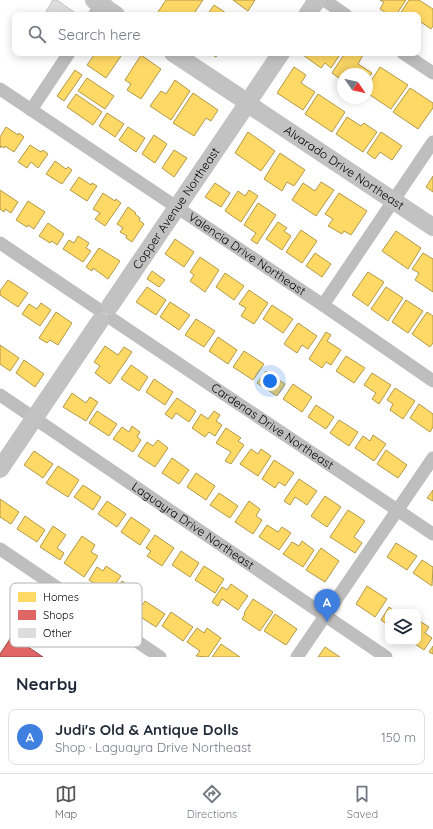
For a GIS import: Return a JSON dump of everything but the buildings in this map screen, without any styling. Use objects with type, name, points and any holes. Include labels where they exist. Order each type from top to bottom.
[{"type":"street","points":[[309,12],[317,0]]},
{"type":"street","points":[[324,0],[342,12]]},
{"type":"street","points":[[99,5],[111,12]]},
{"type":"street","points":[[31,110],[67,56]]},
{"type":"street","name":"Alvarado Drive Northeast","points":[[177,56],[433,227]]},
{"type":"street","name":"Copper Avenue Northeast","points":[[0,469],[279,56]]},
{"type":"street","points":[[408,56],[433,73]]},
{"type":"street","name":"Valencia Drive Northeast","points":[[0,89],[433,381]]},
{"type":"street","points":[[322,305],[433,142]]},
{"type":"street","name":"Cardenas Drive Northeast","points":[[0,243],[433,534]]},
{"type":"street","name":"Laguayra Drive Northeast","points":[[0,395],[386,657]]},
{"type":"street","points":[[297,657],[433,458]]},
{"type":"street","points":[[0,549],[50,583]]},
{"type":"street","points":[[142,645],[160,657]]},
{"type":"place","name":"Judi's Old & Antique Dolls","points":[[327,622]]}]
